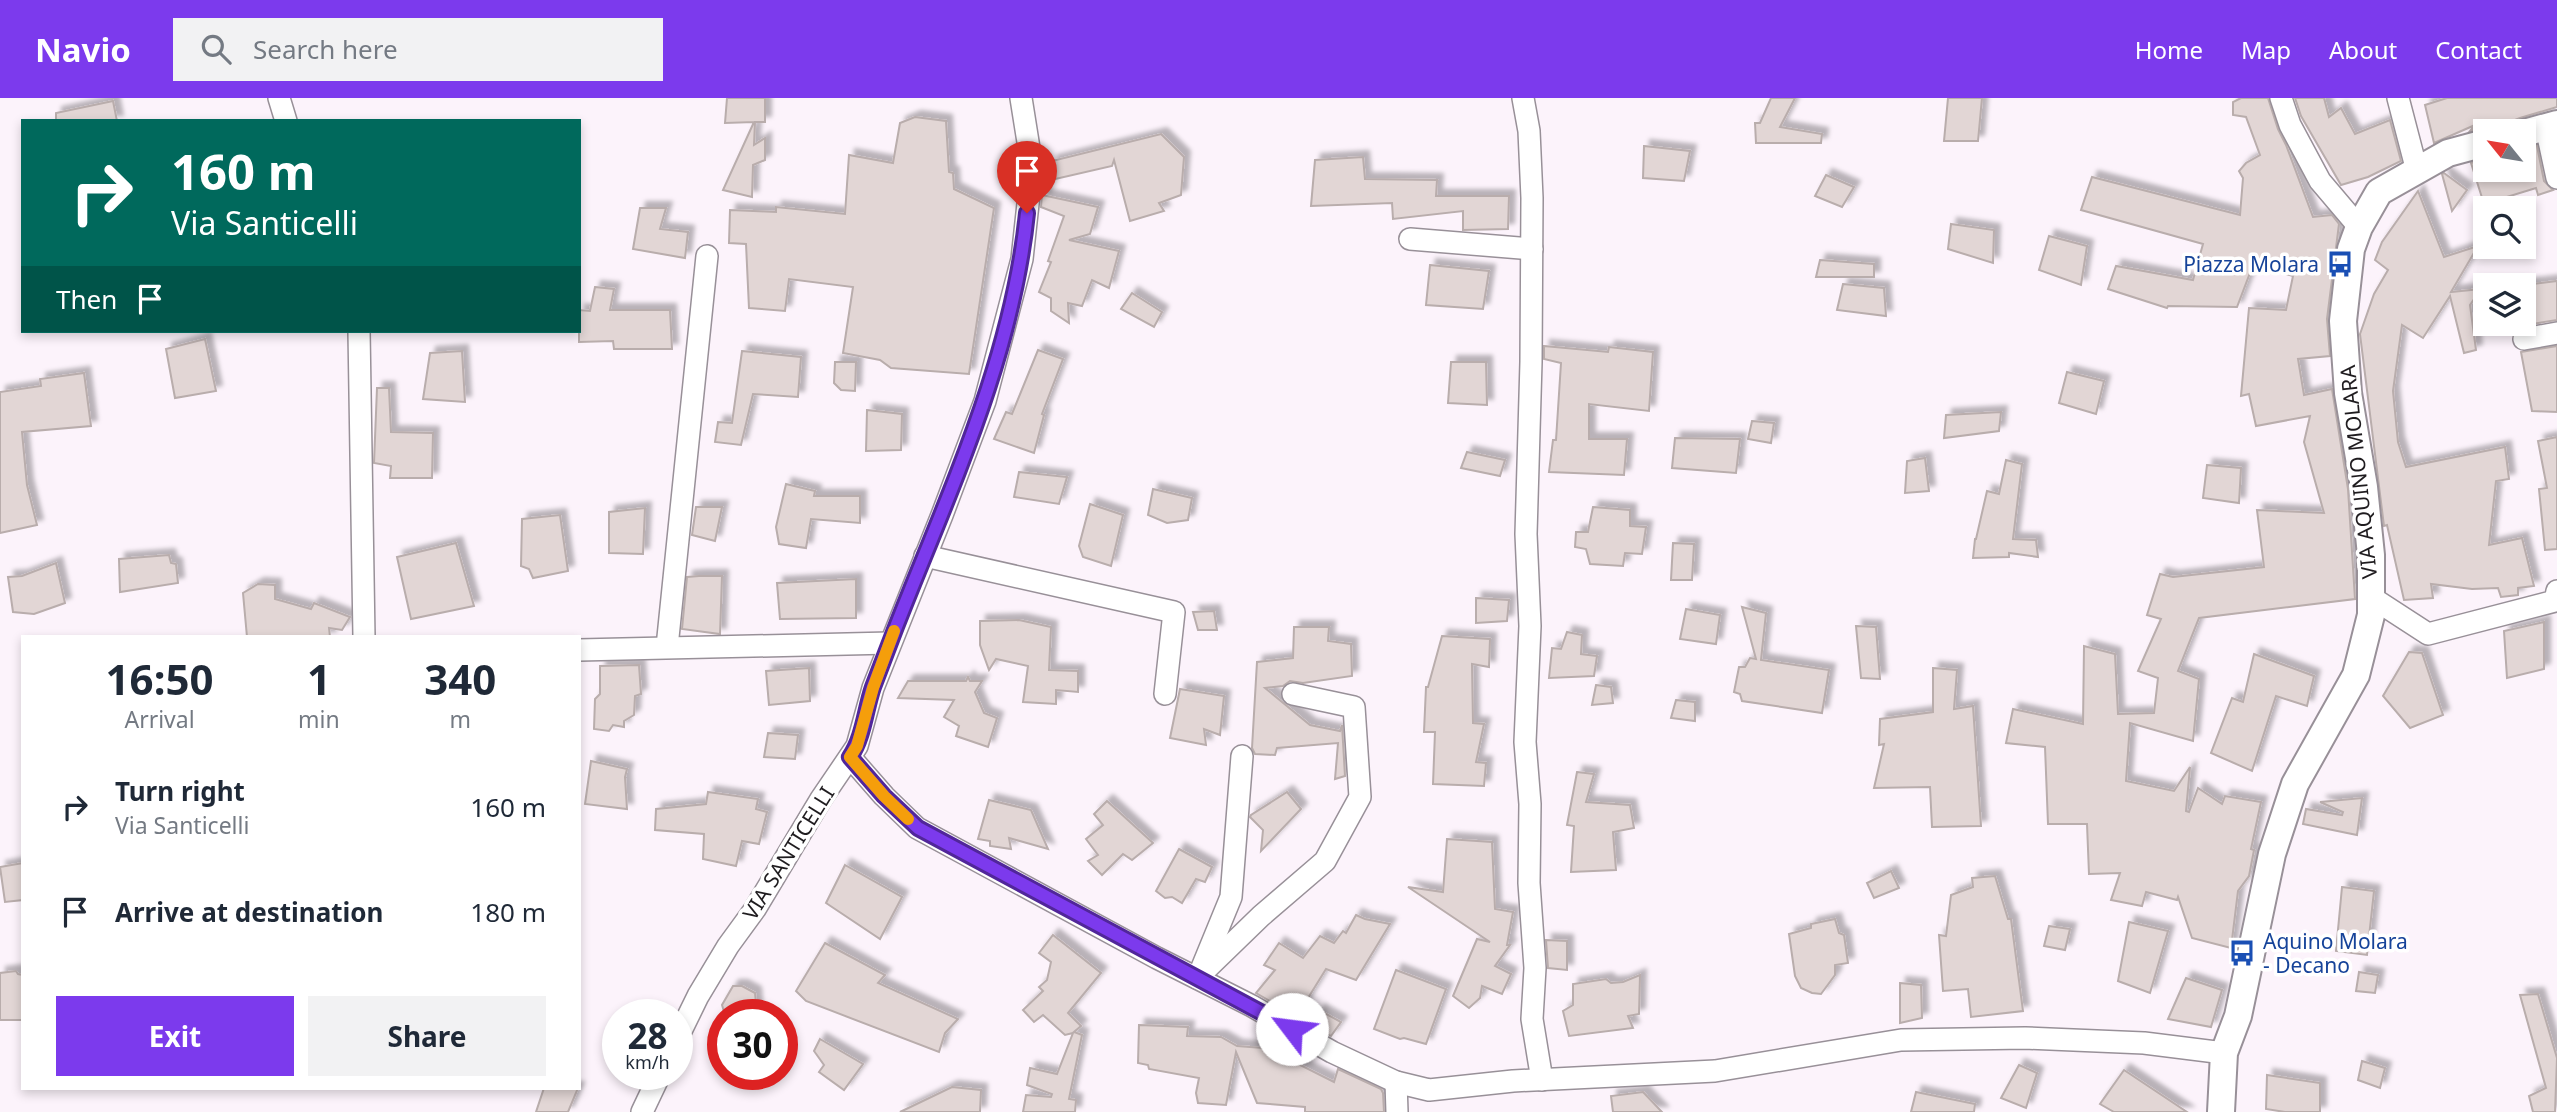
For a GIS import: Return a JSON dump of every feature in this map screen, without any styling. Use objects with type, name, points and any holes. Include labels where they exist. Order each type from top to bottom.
[{"type":"street","points":[[279,98],[285,119]]},
{"type":"street","name":"VIA SANTICELLI","points":[[693,1008],[821,799],[857,746],[873,688],[985,401],[1022,259],[1032,167],[1021,98]]},
{"type":"street","points":[[1524,98],[1529,144],[1532,249],[1526,522],[1530,626],[1525,742],[1531,804],[1529,883],[1535,968],[1532,1019],[1542,1080]]},
{"type":"street","points":[[2281,98],[2290,124],[2320,181],[2359,227]]},
{"type":"street","points":[[2398,98],[2417,171]]},
{"type":"street","points":[[2542,128],[2557,178]]},
{"type":"street","name":"VIA AQUINO MOLARA","points":[[2221,1112],[2224,1053],[2238,1016],[2272,853],[2295,785],[2356,675],[2371,615],[2371,555],[2364,487],[2348,393],[2343,321],[2351,248],[2359,227],[2379,192],[2448,153],[2473,146]]},
{"type":"street","points":[[1410,239],[1532,249]]},
{"type":"street","points":[[667,647],[707,256]]},
{"type":"street","points":[[359,333],[364,635]]},
{"type":"street","points":[[2524,339],[2557,333]]},
{"type":"street","points":[[925,556],[1174,612],[1165,694]]},
{"type":"street","points":[[2371,597],[2428,634],[2554,601],[2557,591]]},
{"type":"street","points":[[581,650],[890,643]]},
{"type":"street","points":[[1197,978],[1261,916],[1325,861],[1360,797],[1354,707],[1293,694]]},
{"type":"street","points":[[1197,978],[1231,897],[1242,756]]},
{"type":"street","points":[[850,757],[884,796],[918,828],[1252,1006],[1332,1052],[1396,1082],[1429,1090],[1542,1080],[1715,1071],[1901,1040],[2052,1039],[2144,1043],[2224,1053]]},
{"type":"street","points":[[1396,1082],[1398,1112]]},
{"type":"street","points":[[642,1112],[652,1090]]},
{"type":"building","points":[[727,98],[765,98],[765,122],[755,122],[754,145],[765,138],[765,160],[753,165],[752,197],[723,190],[754,122],[725,123]]},
{"type":"building","points":[[1771,98],[1795,98],[1780,127],[1822,134],[1821,143],[1756,143],[1755,123],[1760,123]]},
{"type":"building","points":[[1948,98],[1982,98],[1978,141],[1944,141]]},
{"type":"building","points":[[2241,98],[2268,98],[2313,217],[2332,215],[2339,224],[2327,319],[2330,356],[2298,359],[2304,395],[2332,389],[2348,489],[2355,599],[2199,618],[2178,671],[2199,679],[2193,741],[2130,723],[2126,781],[2174,791],[2190,767],[2186,811],[2189,812],[2198,788],[2222,804],[2225,796],[2261,802],[2251,849],[2254,850],[2249,876],[2238,891],[2231,948],[2192,938],[2178,897],[2177,900],[2146,892],[2142,906],[2111,900],[2120,873],[2089,874],[2087,824],[2048,824],[2045,747],[2006,743],[2013,709],[2083,724],[2084,646],[2115,654],[2118,714],[2154,713],[2158,678],[2138,671],[2161,619],[2147,615],[2160,574],[2173,577],[2264,567],[2257,510],[2324,513],[2304,442],[2310,416],[2256,426],[2249,394],[2241,396],[2249,308],[2286,310],[2293,276],[2253,265],[2237,307],[2167,308],[2108,289],[2116,266],[2193,280],[2203,244],[2081,210],[2092,177],[2240,215],[2243,178],[2239,171],[2246,163],[2260,155],[2246,117],[2233,115],[2233,102]]},
{"type":"building","points":[[2295,98],[2324,98],[2329,117],[2341,108],[2355,134],[2390,120],[2401,161],[2368,177],[2341,185],[2301,116]]},
{"type":"building","points":[[2447,98],[2557,98],[2557,107],[2517,119],[2473,119],[2473,126],[2434,143],[2425,105]]},
{"type":"building","points":[[113,101],[117,119],[56,119],[56,113]]},
{"type":"building","points":[[915,117],[946,121],[949,172],[953,173],[954,189],[994,208],[969,374],[891,368],[880,360],[843,353],[853,287],[789,279],[785,311],[749,308],[746,244],[729,243],[730,210],[776,212],[776,207],[845,214],[849,155],[893,163],[900,123]]},
{"type":"building","points":[[1161,134],[1184,157],[1181,195],[1159,203],[1164,211],[1130,221],[1114,160],[1112,166],[1051,180],[1052,161]]},
{"type":"building","points":[[1644,146],[1690,151],[1684,181],[1643,178]]},
{"type":"building","points":[[2536,146],[2544,181],[2553,190],[2538,195],[2536,188],[2510,196],[2481,196],[2477,182],[2536,182]]},
{"type":"building","points":[[1363,157],[1365,179],[1437,180],[1436,196],[1509,196],[1508,229],[1463,230],[1463,211],[1393,219],[1392,203],[1311,206],[1315,160]]},
{"type":"building","points":[[2442,174],[2467,190],[2452,211]]},
{"type":"building","points":[[1826,175],[1854,187],[1842,207],[1815,196]]},
{"type":"building","points":[[2418,191],[2444,257],[2473,248],[2473,255],[2451,292],[2473,290],[2470,305],[2476,350],[2464,353],[2450,296],[2423,338],[2402,325],[2393,391],[2398,442],[2406,467],[2505,447],[2509,479],[2496,481],[2489,545],[2522,538],[2534,586],[2518,588],[2518,595],[2501,597],[2498,588],[2472,589],[2431,584],[2433,598],[2404,600],[2387,525],[2384,526],[2360,334],[2374,294],[2388,270],[2375,260],[2382,242]]},
{"type":"building","points":[[1042,195],[1098,207],[1090,234],[1069,240],[1119,251],[1109,288],[1092,280],[1082,306],[1068,303],[1069,323],[1051,311],[1051,298],[1039,292],[1064,216],[1041,207]]},
{"type":"building","points":[[640,208],[666,208],[660,229],[688,232],[685,258],[633,249]]},
{"type":"building","points":[[1951,224],[1994,230],[1993,263],[1948,249]]},
{"type":"building","points":[[2049,236],[2087,246],[2081,285],[2039,270]]},
{"type":"building","points":[[1820,260],[1874,264],[1874,277],[1816,277]]},
{"type":"building","points":[[1430,265],[1489,271],[1483,309],[1426,305]]},
{"type":"building","points":[[2557,281],[2557,320],[2536,323],[2536,284]]},
{"type":"building","points":[[1843,284],[1884,288],[1886,316],[1837,310]]},
{"type":"building","points":[[595,287],[614,289],[610,310],[670,310],[672,349],[614,349],[613,341],[579,342],[581,310],[590,311]]},
{"type":"building","points":[[1132,293],[1162,312],[1154,327],[1121,309]]},
{"type":"building","points":[[205,339],[216,391],[175,398],[166,349]]},
{"type":"building","points":[[1544,346],[1608,352],[1609,347],[1653,352],[1649,411],[1589,404],[1589,439],[1627,439],[1624,475],[1549,472],[1553,440],[1556,440],[1561,363],[1544,359]]},
{"type":"building","points":[[2557,346],[2557,412],[2532,411],[2521,352]]},
{"type":"building","points":[[1038,350],[1063,359],[1042,414],[1044,415],[1034,453],[994,439],[1006,412],[1012,414]]},
{"type":"building","points":[[462,351],[465,402],[423,399],[430,353]]},
{"type":"building","points":[[742,351],[801,357],[798,397],[753,394],[741,445],[715,442],[718,422],[732,423]]},
{"type":"building","points":[[835,362],[856,362],[855,391],[841,390],[834,383]]},
{"type":"building","points":[[1451,362],[1486,362],[1487,405],[1448,403]]},
{"type":"building","points":[[2067,372],[2104,381],[2096,414],[2059,403]]},
{"type":"building","points":[[84,373],[91,426],[22,432],[27,485],[37,525],[0,533],[0,392],[41,386],[40,379]]},
{"type":"building","points":[[377,388],[389,388],[391,432],[433,433],[432,478],[390,478],[391,466],[374,463]]},
{"type":"building","points":[[867,410],[902,414],[901,450],[866,451]]},
{"type":"building","points":[[2001,412],[1999,431],[1944,438],[1946,415]]},
{"type":"building","points":[[1752,421],[1774,423],[1771,443],[1748,439]]},
{"type":"building","points":[[2557,437],[2557,549],[2545,550],[2539,489],[2547,488],[2538,441]]},
{"type":"building","points":[[1675,438],[1740,439],[1736,473],[1672,468]]},
{"type":"building","points":[[1467,452],[1505,460],[1500,476],[1461,468]]},
{"type":"building","points":[[1925,458],[1929,491],[1905,493],[1907,461]]},
{"type":"building","points":[[2006,460],[2022,464],[2013,539],[2036,540],[2038,557],[2009,553],[2009,557],[1973,558],[1987,491],[1999,494]]},
{"type":"building","points":[[2207,465],[2241,468],[2239,503],[2203,498]]},
{"type":"building","points":[[1019,472],[1067,477],[1059,504],[1014,497]]},
{"type":"building","points":[[786,484],[815,491],[814,496],[860,496],[860,523],[811,519],[806,548],[779,544],[776,527]]},
{"type":"building","points":[[1153,489],[1192,498],[1188,520],[1167,523],[1148,515]]},
{"type":"building","points":[[1090,504],[1123,515],[1111,566],[1083,557],[1079,546]]},
{"type":"building","points":[[696,507],[722,507],[715,541],[692,535]]},
{"type":"building","points":[[1593,507],[1630,510],[1630,526],[1646,527],[1642,554],[1625,553],[1623,566],[1590,564],[1586,549],[1575,547],[1576,532],[1588,532]]},
{"type":"building","points":[[645,508],[643,554],[609,553],[609,512]]},
{"type":"building","points":[[560,515],[568,571],[533,578],[529,569],[521,566],[522,519]]},
{"type":"building","points":[[456,543],[474,606],[411,619],[397,557]]},
{"type":"building","points":[[1673,543],[1694,544],[1692,580],[1671,580]]},
{"type":"building","points":[[169,555],[171,563],[176,564],[178,583],[120,592],[119,559]]},
{"type":"building","points":[[56,563],[65,603],[34,614],[13,612],[8,577],[22,576]]},
{"type":"building","points":[[722,576],[720,634],[682,629],[687,577]]},
{"type":"building","points":[[856,579],[856,618],[780,619],[777,583]]},
{"type":"building","points":[[258,584],[275,585],[275,599],[311,609],[314,603],[350,617],[342,630],[329,628],[330,635],[247,635],[243,593]]},
{"type":"building","points":[[1476,598],[1509,600],[1507,621],[1476,623]]},
{"type":"building","points":[[1742,607],[1766,613],[1761,660],[1829,670],[1822,713],[1742,701],[1740,694],[1734,692],[1739,667],[1745,667],[1750,658],[1756,659]]},
{"type":"building","points":[[1686,609],[1720,615],[1716,644],[1680,639]]},
{"type":"building","points":[[1214,611],[1217,630],[1198,630],[1193,612]]},
{"type":"building","points":[[1019,620],[1051,627],[1049,670],[1078,671],[1078,692],[1056,690],[1056,704],[1023,702],[1028,666],[996,659],[989,670],[980,645],[980,621]]},
{"type":"building","points":[[2544,622],[2544,669],[2507,678],[2504,631]]},
{"type":"building","points":[[1856,626],[1876,627],[1880,679],[1861,678]]},
{"type":"building","points":[[1294,627],[1329,627],[1328,641],[1351,644],[1352,676],[1303,683],[1290,681],[1283,686],[1265,688],[1310,725],[1340,731],[1342,725],[1345,776],[1335,779],[1338,743],[1277,748],[1275,755],[1255,754],[1252,748],[1257,662],[1293,658]]},
{"type":"building","points":[[1567,632],[1582,635],[1581,654],[1597,656],[1594,676],[1549,678],[1552,648],[1561,649]]},
{"type":"building","points":[[1442,636],[1490,639],[1489,667],[1472,664],[1473,723],[1484,724],[1476,762],[1486,763],[1484,786],[1433,784],[1435,732],[1424,732],[1426,687]]},
{"type":"building","points":[[2409,652],[2422,653],[2443,715],[2410,728],[2383,696]]},
{"type":"building","points":[[2254,654],[2314,676],[2307,706],[2276,696],[2252,771],[2211,753],[2232,698],[2243,702]]},
{"type":"building","points":[[639,665],[641,694],[635,696],[634,715],[624,721],[624,727],[613,725],[609,731],[594,729],[595,699],[600,694],[600,666]]},
{"type":"building","points":[[809,668],[810,701],[769,705],[766,671]]},
{"type":"building","points":[[1933,668],[1957,670],[1954,709],[1973,706],[1981,826],[1932,827],[1930,787],[1874,788],[1884,744],[1879,745],[1880,719],[1933,712]]},
{"type":"building","points":[[968,677],[970,681],[982,681],[975,692],[984,713],[997,718],[988,747],[956,736],[959,726],[944,717],[954,700],[898,698],[908,681],[966,681]]},
{"type":"building","points":[[1596,685],[1611,687],[1613,703],[1592,705]]},
{"type":"building","points":[[1180,689],[1224,696],[1220,735],[1204,729],[1206,745],[1170,738]]},
{"type":"building","points":[[1676,700],[1695,702],[1695,721],[1671,718]]},
{"type":"building","points":[[768,733],[798,735],[795,759],[764,757]]},
{"type":"building","points":[[591,761],[627,769],[627,809],[585,804]]},
{"type":"building","points":[[1577,772],[1594,774],[1586,802],[1630,805],[1634,828],[1613,832],[1616,870],[1571,872],[1574,826],[1567,825]]},
{"type":"building","points":[[708,792],[758,799],[756,809],[767,812],[759,844],[742,841],[736,866],[703,859],[704,834],[655,830],[656,809],[706,804]]},
{"type":"building","points":[[1287,792],[1301,809],[1261,851],[1263,830],[1250,817]]},
{"type":"building","points":[[2362,798],[2357,835],[2303,824],[2306,809],[2342,815],[2343,812],[2320,802]]},
{"type":"building","points":[[989,800],[1031,810],[1048,849],[1009,838],[1011,849],[990,846],[990,841],[978,839]]},
{"type":"building","points":[[1107,801],[1153,843],[1132,860],[1123,854],[1102,875],[1088,861],[1098,855],[1086,839],[1103,825],[1094,814]]},
{"type":"building","points":[[1447,839],[1492,842],[1495,909],[1513,912],[1507,945],[1510,945],[1495,966],[1511,974],[1502,994],[1482,986],[1480,998],[1469,1008],[1453,996],[1477,939],[1490,942],[1408,887],[1443,892]]},
{"type":"building","points":[[1179,849],[1212,867],[1205,882],[1196,879],[1182,903],[1172,897],[1165,898],[1156,891]]},
{"type":"building","points":[[21,863],[21,900],[5,902],[0,867]]},
{"type":"building","points":[[845,865],[902,897],[880,939],[826,903]]},
{"type":"building","points":[[1891,871],[1899,888],[1874,898],[1867,883]]},
{"type":"building","points":[[1995,876],[2008,919],[2011,919],[2023,1011],[1971,1017],[1968,989],[1943,991],[1939,935],[1946,936],[1951,895],[1973,887],[1972,878]]},
{"type":"building","points":[[2342,887],[2374,891],[2367,955],[2336,951]]},
{"type":"building","points":[[1356,915],[1390,924],[1356,980],[1326,969],[1300,1011],[1291,1003],[1285,1010],[1256,993],[1275,970],[1264,965],[1279,943],[1303,958],[1320,936],[1334,943],[1343,931],[1346,933]]},
{"type":"building","points":[[1835,919],[1839,933],[1844,935],[1848,963],[1835,965],[1835,975],[1821,994],[1812,993],[1801,988],[1795,976],[1789,934],[1811,928],[1811,924]]},
{"type":"building","points":[[2129,922],[2168,931],[2150,993],[2118,981]]},
{"type":"building","points":[[2049,926],[2070,929],[2065,950],[2044,946]]},
{"type":"building","points":[[1053,935],[1101,973],[1068,1013],[1081,1026],[1074,1032],[1082,1035],[1069,1099],[1076,1100],[1075,1112],[1023,1112],[1026,1095],[1051,1097],[1052,1094],[1027,1085],[1030,1068],[1057,1074],[1073,1033],[1065,1035],[1043,1015],[1034,1022],[1023,1010],[1043,991],[1039,987],[1047,980],[1051,962],[1039,953]]},
{"type":"building","points":[[1546,940],[1567,941],[1567,970],[1548,968]]},
{"type":"building","points":[[825,943],[885,975],[878,983],[958,1019],[945,1033],[939,1052],[806,1001],[796,991]]},
{"type":"building","points":[[1396,970],[1446,989],[1426,1044],[1400,1039],[1374,1029]]},
{"type":"building","points":[[16,971],[21,975],[21,1020],[0,1020],[0,973]]},
{"type":"building","points":[[2359,972],[2378,975],[2375,993],[2356,991]]},
{"type":"building","points":[[1640,975],[1639,1014],[1628,1016],[1633,1028],[1569,1036],[1563,1011],[1573,1005],[1573,984],[1606,979],[1611,983],[1623,982]]},
{"type":"building","points":[[2186,978],[2222,990],[2211,1027],[2168,1019]]},
{"type":"building","points":[[1900,983],[1921,985],[1922,1018],[1900,1023]]},
{"type":"building","points":[[733,986],[742,986],[755,993],[756,999],[725,999]]},
{"type":"building","points":[[2538,994],[2557,1058],[2555,1112],[2533,1112],[2529,1096],[2546,1088],[2520,995]]},
{"type":"building","points":[[1319,1010],[1341,1022],[1331,1036],[1312,1025]]},
{"type":"building","points":[[1139,1025],[1188,1027],[1187,1036],[1221,1037],[1237,1046],[1288,1050],[1288,1059],[1334,1082],[1338,1069],[1381,1089],[1384,1112],[1305,1112],[1305,1107],[1257,1103],[1236,1052],[1226,1105],[1198,1103],[1196,1093],[1199,1078],[1149,1069],[1148,1065],[1138,1063]]},
{"type":"building","points":[[820,1039],[863,1064],[844,1090],[819,1072],[824,1065],[814,1051]]},
{"type":"building","points":[[2362,1061],[2385,1068],[2380,1088],[2358,1080]]},
{"type":"building","points":[[2019,1065],[2037,1073],[2026,1108],[2001,1098]]},
{"type":"building","points":[[2124,1070],[2187,1112],[2114,1112],[2100,1104]]},
{"type":"building","points":[[2267,1075],[2320,1083],[2320,1112],[2266,1109]]},
{"type":"building","points":[[952,1087],[981,1090],[980,1112],[900,1112]]},
{"type":"building","points":[[543,1090],[577,1090],[568,1112],[536,1112]]},
{"type":"building","points":[[1643,1092],[1662,1112],[1613,1112],[1611,1096]]},
{"type":"building","points":[[1916,1092],[1975,1104],[1974,1112],[1911,1112]]},
{"type":"slow traffic","points":[[894,631],[873,688],[857,746],[850,757],[908,819]]},
{"type":"place","name":"Piazza Molara","points":[[2340,264]]},
{"type":"place","name":"Aquino Molara - Decano","points":[[2242,953]]},
{"type":"route","points":[[1027,213],[1022,259],[985,401],[873,688],[857,746],[850,757],[884,796],[918,828],[1292,1029]]}]
